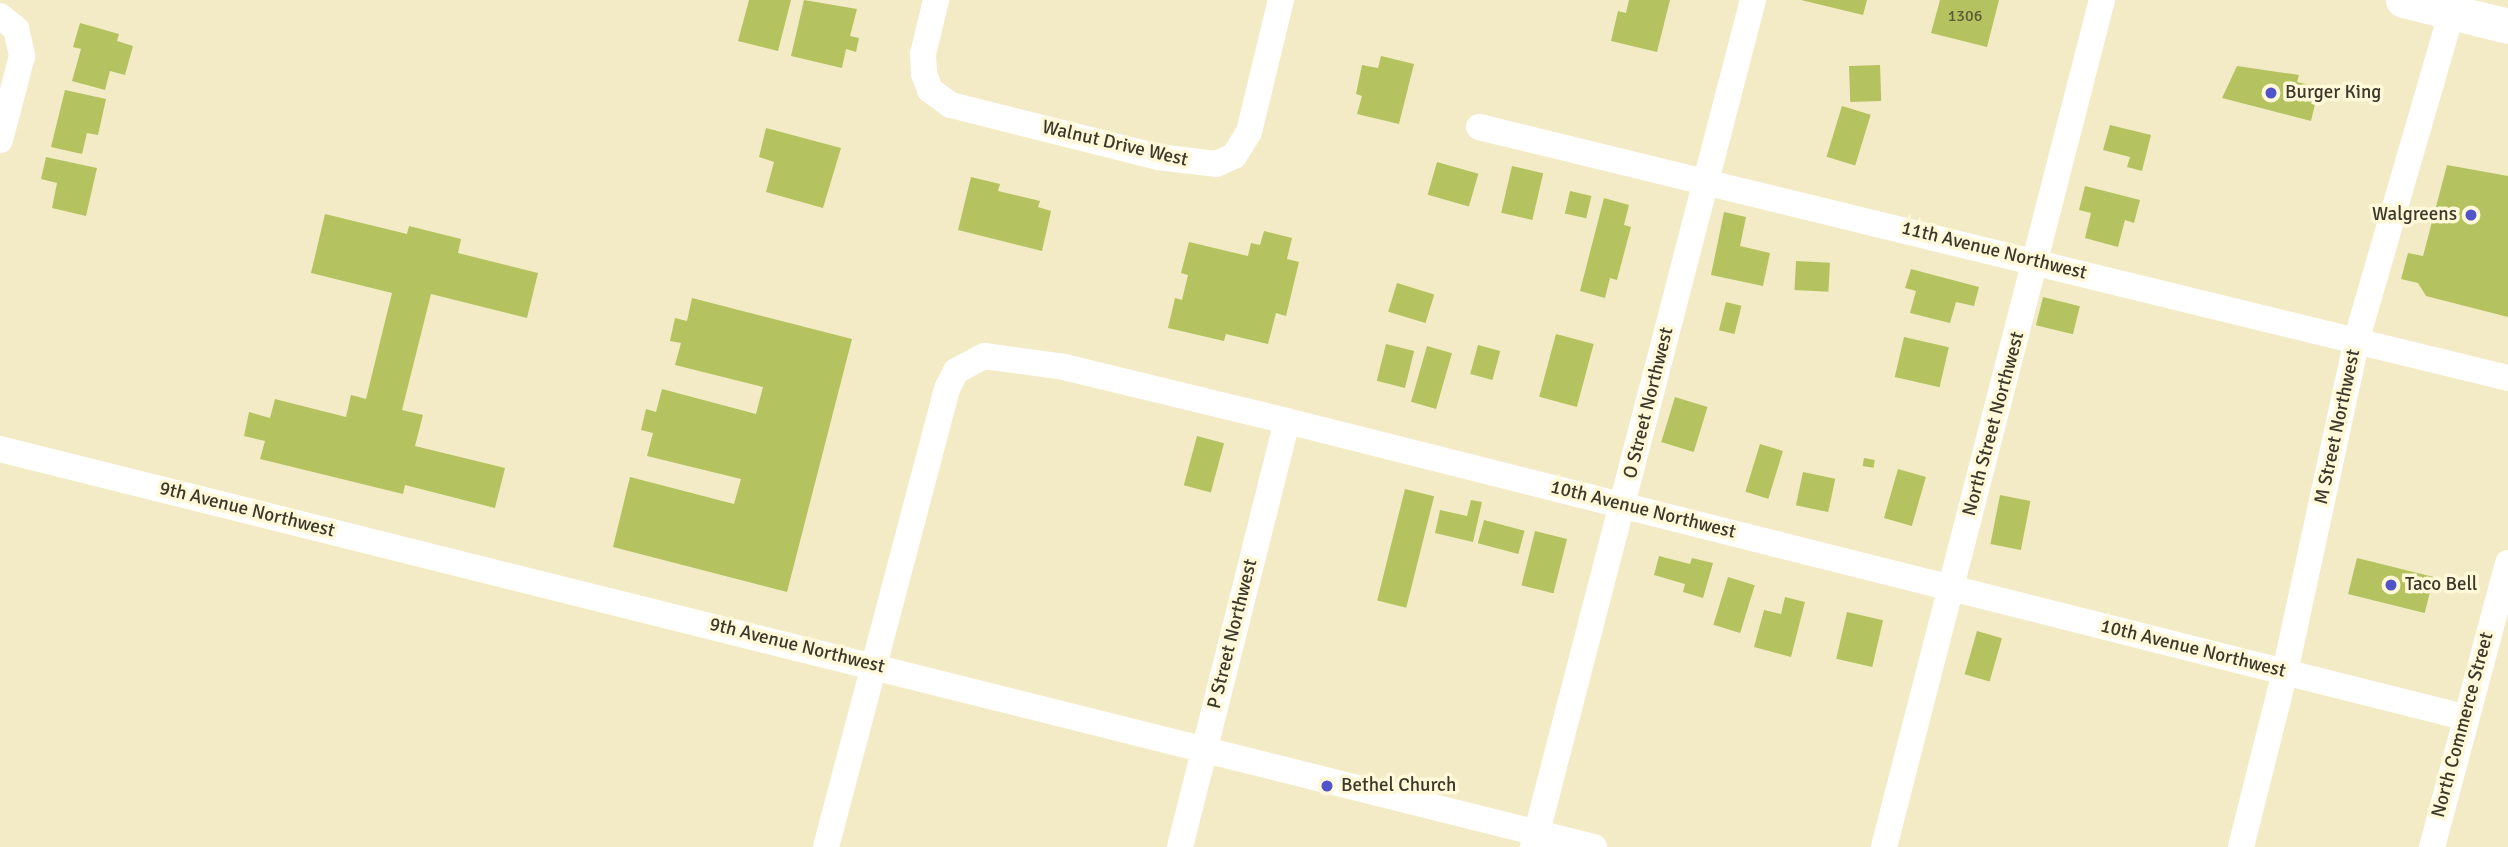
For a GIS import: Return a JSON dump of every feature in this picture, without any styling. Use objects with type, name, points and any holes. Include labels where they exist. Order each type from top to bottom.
[{"type":"main road","points":[[2403,0],[2508,26]]},
{"type":"street","name":"Walnut Drive West","points":[[936,0],[923,54],[924,74],[930,90],[951,105],[1158,157],[1216,164],[1234,156],[1249,132],[1281,0]]},
{"type":"street","name":"O Street Northwest","points":[[1535,840],[1753,0]]},
{"type":"street","name":"North Street Northwest","points":[[1884,847],[2102,0]]},
{"type":"street","name":"M Street Northwest","points":[[2241,847],[2285,672],[2357,338],[2452,12]]},
{"type":"street","points":[[0,16],[16,29],[22,56],[0,140]]},
{"type":"street","name":"11th Avenue Northwest","points":[[1479,127],[2357,338],[2508,378]]},
{"type":"street","name":"10th Avenue Northwest","points":[[826,847],[947,389],[956,371],[984,356],[1064,367],[1287,421],[2465,717]]},
{"type":"street","name":"P Street Northwest","points":[[1180,847],[1287,421]]},
{"type":"street","name":"9th Avenue Northwest","points":[[0,449],[1205,749],[1535,840],[1594,847]]},
{"type":"street","name":"North Commerce Street","points":[[2432,847],[2508,563]]},
{"type":"building","points":[[749,0],[791,0],[778,51],[738,41]]},
{"type":"building","points":[[804,0],[857,9],[850,36],[859,38],[856,52],[846,49],[842,68],[791,56]]},
{"type":"building","points":[[1629,0],[1670,0],[1657,52],[1611,41],[1618,11],[1626,13]]},
{"type":"building","points":[[1801,0],[1867,0],[1863,15]]},
{"type":"building","points":[[1940,0],[1999,0],[1987,47],[1931,33]]},
{"type":"building","points":[[80,23],[119,34],[117,41],[133,46],[125,75],[110,71],[105,90],[72,81],[81,49],[73,47]]},
{"type":"building","points":[[1381,56],[1414,64],[1399,124],[1357,114],[1362,96],[1356,94],[1362,65],[1378,68]]},
{"type":"building","points":[[1880,65],[1881,101],[1850,102],[1849,66]]},
{"type":"building","name":"Burger King","points":[[2237,66],[2299,75],[2297,82],[2319,87],[2311,121],[2222,98]]},
{"type":"building","points":[[65,90],[106,99],[98,135],[87,133],[82,154],[51,147]]},
{"type":"building","points":[[1842,106],[1871,115],[1855,165],[1827,157]]},
{"type":"building","points":[[2110,125],[2151,135],[2142,171],[2127,167],[2130,157],[2103,150]]},
{"type":"building","points":[[766,128],[841,148],[823,208],[766,192],[774,162],[759,157]]},
{"type":"building","points":[[46,157],[97,168],[86,216],[52,208],[57,183],[41,179]]},
{"type":"building","points":[[1437,162],[1478,174],[1469,207],[1428,195]]},
{"type":"building","name":"Walgreens","points":[[2447,165],[2508,176],[2508,317],[2426,296],[2418,283],[2401,279],[2408,253],[2423,256]]},
{"type":"building","points":[[1512,166],[1543,173],[1532,220],[1501,213]]},
{"type":"building","points":[[971,177],[1000,184],[998,191],[1040,201],[1038,207],[1051,211],[1042,251],[958,230]]},
{"type":"building","points":[[2085,186],[2140,200],[2134,223],[2125,220],[2118,247],[2085,238],[2091,213],[2079,210]]},
{"type":"building","points":[[1570,191],[1591,196],[1586,218],[1565,213]]},
{"type":"building","points":[[1604,198],[1629,205],[1624,225],[1631,227],[1617,280],[1610,278],[1605,298],[1580,291]]},
{"type":"building","points":[[1724,212],[1746,217],[1740,246],[1770,253],[1763,286],[1711,275]]},
{"type":"building","points":[[325,214],[407,234],[409,226],[461,239],[458,253],[538,273],[527,318],[431,294],[402,410],[423,415],[415,446],[505,468],[495,508],[405,485],[403,494],[260,459],[265,441],[244,436],[249,412],[270,418],[275,399],[346,417],[351,395],[366,399],[392,293],[311,273]]},
{"type":"building","points":[[1264,231],[1292,238],[1287,259],[1299,262],[1286,316],[1276,313],[1268,344],[1226,334],[1224,341],[1168,328],[1175,298],[1182,300],[1188,275],[1181,273],[1189,242],[1248,256],[1251,243],[1260,245]]},
{"type":"building","points":[[1796,261],[1830,263],[1828,292],[1794,290]]},
{"type":"building","points":[[1911,269],[1979,287],[1974,306],[1956,302],[1950,323],[1910,313],[1916,291],[1905,288]]},
{"type":"building","points":[[1397,283],[1434,294],[1426,323],[1388,312]]},
{"type":"building","points":[[2043,297],[2080,306],[2073,334],[2036,325]]},
{"type":"building","points":[[692,298],[852,339],[787,592],[613,547],[630,477],[734,504],[741,479],[647,456],[653,433],[641,430],[646,409],[656,412],[662,389],[756,414],[763,387],[675,365],[681,343],[670,341],[675,318],[687,321]]},
{"type":"building","points":[[1726,302],[1742,306],[1735,334],[1719,330]]},
{"type":"building","points":[[1556,334],[1594,344],[1577,407],[1539,397]]},
{"type":"building","points":[[1904,337],[1949,347],[1940,387],[1895,377]]},
{"type":"building","points":[[1386,344],[1414,351],[1405,388],[1377,381]]},
{"type":"building","points":[[1478,345],[1500,351],[1492,380],[1470,374]]},
{"type":"building","points":[[1427,346],[1452,353],[1436,409],[1411,402]]},
{"type":"building","points":[[1675,397],[1708,407],[1694,452],[1661,442]]},
{"type":"building","points":[[1197,436],[1224,443],[1211,493],[1184,485]]},
{"type":"building","points":[[1760,444],[1783,451],[1768,499],[1745,492]]},
{"type":"building","points":[[1864,458],[1875,460],[1873,468],[1863,466]]},
{"type":"building","points":[[1898,469],[1926,477],[1912,526],[1884,518]]},
{"type":"building","points":[[1803,472],[1835,479],[1828,512],[1796,505]]},
{"type":"building","points":[[1405,489],[1434,496],[1406,608],[1377,601]]},
{"type":"building","points":[[2000,495],[2030,501],[2021,550],[1990,544]]},
{"type":"building","points":[[1471,500],[1482,502],[1473,542],[1435,533],[1440,510],[1467,516]]},
{"type":"building","points":[[1484,520],[1525,531],[1518,554],[1478,543]]},
{"type":"building","points":[[1535,531],[1567,539],[1553,593],[1521,585]]},
{"type":"building","points":[[1659,556],[1690,564],[1692,558],[1713,563],[1703,598],[1683,592],[1685,584],[1654,575]]},
{"type":"building","name":"Taco Bell","points":[[2357,558],[2434,577],[2425,613],[2348,594]]},
{"type":"building","points":[[1728,577],[1755,585],[1740,633],[1713,625]]},
{"type":"building","points":[[1785,597],[1805,602],[1791,657],[1754,647],[1764,610],[1781,614]]},
{"type":"building","points":[[1847,612],[1883,620],[1872,667],[1836,659]]},
{"type":"building","points":[[1977,631],[2002,638],[1990,681],[1965,674]]},
{"type":"place","name":"Burger King","points":[[2271,93]]},
{"type":"place","name":"Walgreens","points":[[2471,215]]},
{"type":"place","name":"Taco Bell","points":[[2391,585]]},
{"type":"place","name":"Bethel Church","points":[[1327,786]]}]
